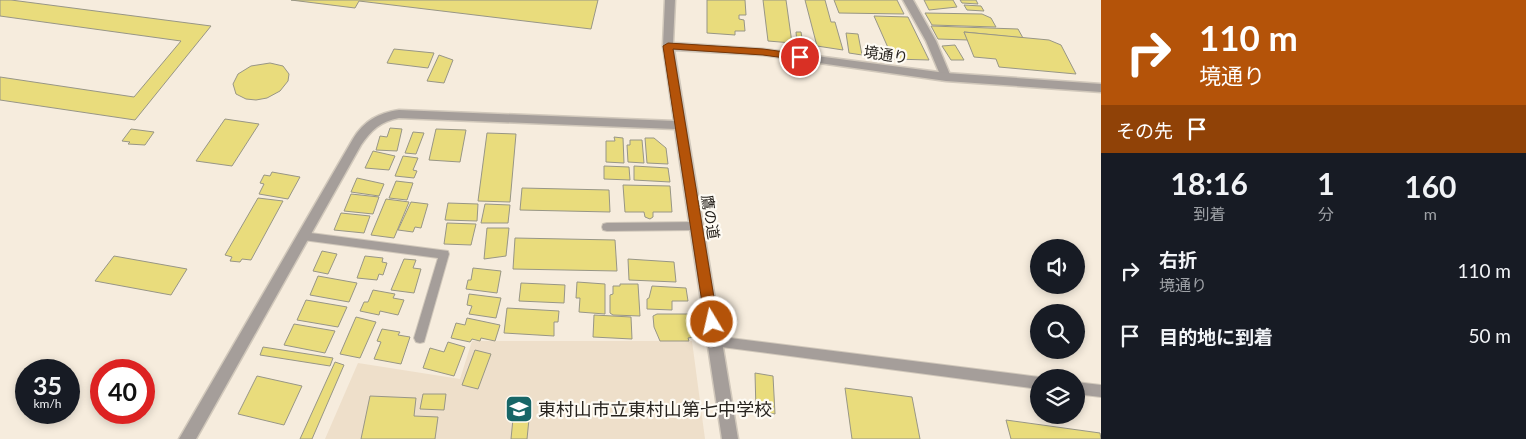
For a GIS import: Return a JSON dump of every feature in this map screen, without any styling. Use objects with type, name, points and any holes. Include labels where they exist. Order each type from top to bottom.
[{"type":"street","name":"鷹の道","points":[[670,0],[668,46],[730,439]]},
{"type":"street","points":[[908,0],[931,41],[946,77]]},
{"type":"street","name":"境通り","points":[[668,46],[763,52],[946,77],[1101,88]]},
{"type":"street","points":[[186,439],[363,132],[370,124],[386,115],[680,125]]},
{"type":"lane","points":[[607,227],[696,226]]},
{"type":"lane","points":[[303,236],[444,254],[420,338]]},
{"type":"lane","points":[[714,341],[1030,382]]},
{"type":"lane","points":[[1085,389],[1101,391]]},
{"type":"shaded area","name":"東村山市立東村山第七中学校","points":[[472,341],[692,341],[705,439],[325,439],[358,363],[460,379]]},
{"type":"building","points":[[0,0],[211,26],[135,120],[0,100],[0,77],[134,97],[181,41],[0,16]]},
{"type":"building","points":[[291,0],[598,0],[591,29],[359,1],[355,8]]},
{"type":"building","points":[[707,0],[745,0],[746,15],[739,15],[739,19],[744,20],[745,31],[735,31],[735,35],[707,33]]},
{"type":"building","points":[[763,0],[786,0],[792,43],[768,41]]},
{"type":"building","points":[[805,0],[825,0],[831,22],[835,22],[843,50],[817,46]]},
{"type":"building","points":[[834,0],[897,0],[904,14],[839,13]]},
{"type":"building","points":[[924,0],[953,0],[957,7],[929,10]]},
{"type":"building","points":[[960,0],[976,0],[978,4],[962,3]]},
{"type":"building","points":[[964,5],[981,6],[984,11],[967,10]]},
{"type":"building","points":[[925,13],[982,14],[991,18],[996,27],[932,25]]},
{"type":"building","points":[[874,16],[908,17],[929,60],[893,59]]},
{"type":"building","points":[[931,26],[1018,29],[1023,38],[964,32],[968,40],[938,39]]},
{"type":"building","points":[[796,32],[801,32],[803,44],[797,43]]},
{"type":"building","points":[[964,32],[1049,40],[1061,45],[1076,74],[999,67],[996,59],[974,57]]},
{"type":"building","points":[[846,33],[858,34],[862,55],[849,53]]},
{"type":"building","points":[[955,45],[964,60],[951,60],[942,46]]},
{"type":"building","points":[[394,49],[434,53],[428,68],[387,63]]},
{"type":"building","points":[[439,55],[453,60],[444,83],[427,81]]},
{"type":"building","points":[[270,63],[283,66],[289,74],[288,81],[280,91],[267,98],[256,100],[246,99],[236,94],[233,84],[238,74],[251,66]]},
{"type":"building","points":[[225,119],[259,124],[232,166],[196,161]]},
{"type":"building","points":[[390,128],[402,129],[397,151],[376,150],[380,136],[387,137]]},
{"type":"building","points":[[131,129],[154,132],[145,145],[128,144],[130,142],[122,141]]},
{"type":"building","points":[[436,129],[466,130],[460,162],[429,160]]},
{"type":"building","points":[[413,132],[424,133],[416,154],[405,153]]},
{"type":"building","points":[[487,133],[516,134],[510,202],[478,201]]},
{"type":"building","points":[[614,137],[623,138],[624,163],[606,162],[606,141],[615,141]]},
{"type":"building","points":[[645,138],[654,138],[666,148],[668,164],[647,163]]},
{"type":"building","points":[[630,140],[642,140],[644,163],[628,162],[627,145],[630,145]]},
{"type":"building","points":[[373,151],[395,156],[389,170],[365,168]]},
{"type":"building","points":[[403,156],[418,158],[413,170],[417,171],[414,178],[395,176]]},
{"type":"building","points":[[604,166],[629,167],[630,180],[604,179]]},
{"type":"building","points":[[634,166],[668,168],[670,182],[634,180]]},
{"type":"building","points":[[272,172],[300,177],[288,199],[259,194],[264,184],[260,183],[264,175],[270,176]]},
{"type":"building","points":[[357,178],[384,184],[379,196],[351,192]]},
{"type":"building","points":[[396,181],[413,183],[407,200],[389,198]]},
{"type":"building","points":[[623,185],[670,186],[672,212],[653,212],[653,217],[650,219],[645,217],[644,212],[625,212]]},
{"type":"building","points":[[522,188],[609,190],[610,212],[520,210]]},
{"type":"building","points":[[351,194],[379,197],[373,214],[344,211]]},
{"type":"building","points":[[258,198],[283,201],[251,260],[230,261],[232,257],[225,255]]},
{"type":"building","points":[[386,199],[409,202],[394,238],[371,235]]},
{"type":"building","points":[[411,202],[428,204],[421,228],[415,227],[413,232],[398,230]]},
{"type":"building","points":[[448,203],[478,204],[477,221],[445,220]]},
{"type":"building","points":[[485,204],[510,205],[508,223],[481,223]]},
{"type":"building","points":[[341,213],[370,216],[364,233],[334,230]]},
{"type":"building","points":[[447,223],[476,224],[471,245],[444,244]]},
{"type":"building","points":[[487,228],[509,228],[506,256],[484,259]]},
{"type":"building","points":[[515,238],[615,240],[617,271],[513,269]]},
{"type":"building","points":[[322,251],[337,254],[328,274],[313,271]]},
{"type":"building","points":[[114,256],[187,269],[171,295],[95,281]]},
{"type":"building","points":[[365,256],[383,258],[382,262],[387,263],[383,275],[379,274],[377,280],[357,278]]},
{"type":"building","points":[[404,259],[416,260],[413,268],[421,269],[414,293],[391,290]]},
{"type":"building","points":[[628,259],[674,262],[676,282],[629,280]]},
{"type":"building","points":[[473,268],[501,271],[497,293],[466,289],[468,280],[471,280]]},
{"type":"building","points":[[318,276],[357,283],[349,302],[310,295]]},
{"type":"building","points":[[577,282],[605,284],[605,314],[579,312],[580,298],[576,298]]},
{"type":"building","points":[[521,283],[565,285],[564,303],[519,301]]},
{"type":"building","points":[[620,284],[638,284],[640,316],[613,315],[610,313],[610,295],[613,294],[613,286],[620,286]]},
{"type":"building","points":[[652,286],[686,288],[688,301],[672,301],[672,310],[647,309],[647,299],[649,298]]},
{"type":"building","points":[[373,290],[395,294],[393,298],[404,300],[398,315],[380,311],[379,315],[360,311],[364,302],[368,302]]},
{"type":"building","points":[[469,294],[501,298],[496,318],[469,314],[472,306],[467,305]]},
{"type":"building","points":[[306,300],[347,307],[338,327],[297,320]]},
{"type":"building","points":[[507,308],[559,311],[558,322],[554,322],[554,336],[504,333]]},
{"type":"building","points":[[657,314],[691,314],[694,337],[688,338],[689,341],[660,341],[654,327],[653,316]]},
{"type":"building","points":[[594,315],[631,317],[632,339],[593,337]]},
{"type":"building","points":[[356,317],[376,322],[360,358],[340,354]]},
{"type":"building","points":[[467,318],[500,325],[495,341],[481,338],[480,341],[472,339],[470,342],[451,338],[456,323],[465,325]]},
{"type":"building","points":[[294,324],[335,331],[325,353],[284,345]]},
{"type":"building","points":[[382,329],[400,332],[398,335],[410,337],[401,364],[374,359],[381,342],[377,341]]},
{"type":"building","points":[[448,342],[465,347],[454,376],[423,368],[430,348],[444,352]]},
{"type":"building","points":[[263,347],[333,358],[330,366],[260,355]]},
{"type":"building","points":[[475,350],[491,354],[478,389],[462,385]]},
{"type":"building","points":[[335,362],[344,365],[312,439],[300,439]]},
{"type":"building","points":[[755,373],[773,376],[775,414],[756,411]]},
{"type":"building","points":[[257,376],[302,386],[284,425],[238,414]]},
{"type":"building","points":[[845,388],[912,397],[920,439],[852,439]]},
{"type":"building","points":[[423,394],[446,394],[444,410],[420,409]]},
{"type":"building","points":[[370,396],[416,398],[414,416],[438,417],[435,439],[361,439]]},
{"type":"building","points":[[515,398],[531,399],[527,439],[511,439]]},
{"type":"building","points":[[1006,420],[1100,433],[1101,439],[1011,439]]},
{"type":"place","name":"東村山市立東村山第七中学校","points":[[519,409]]},
{"type":"route","points":[[712,322],[668,46],[763,52],[800,57]]}]
